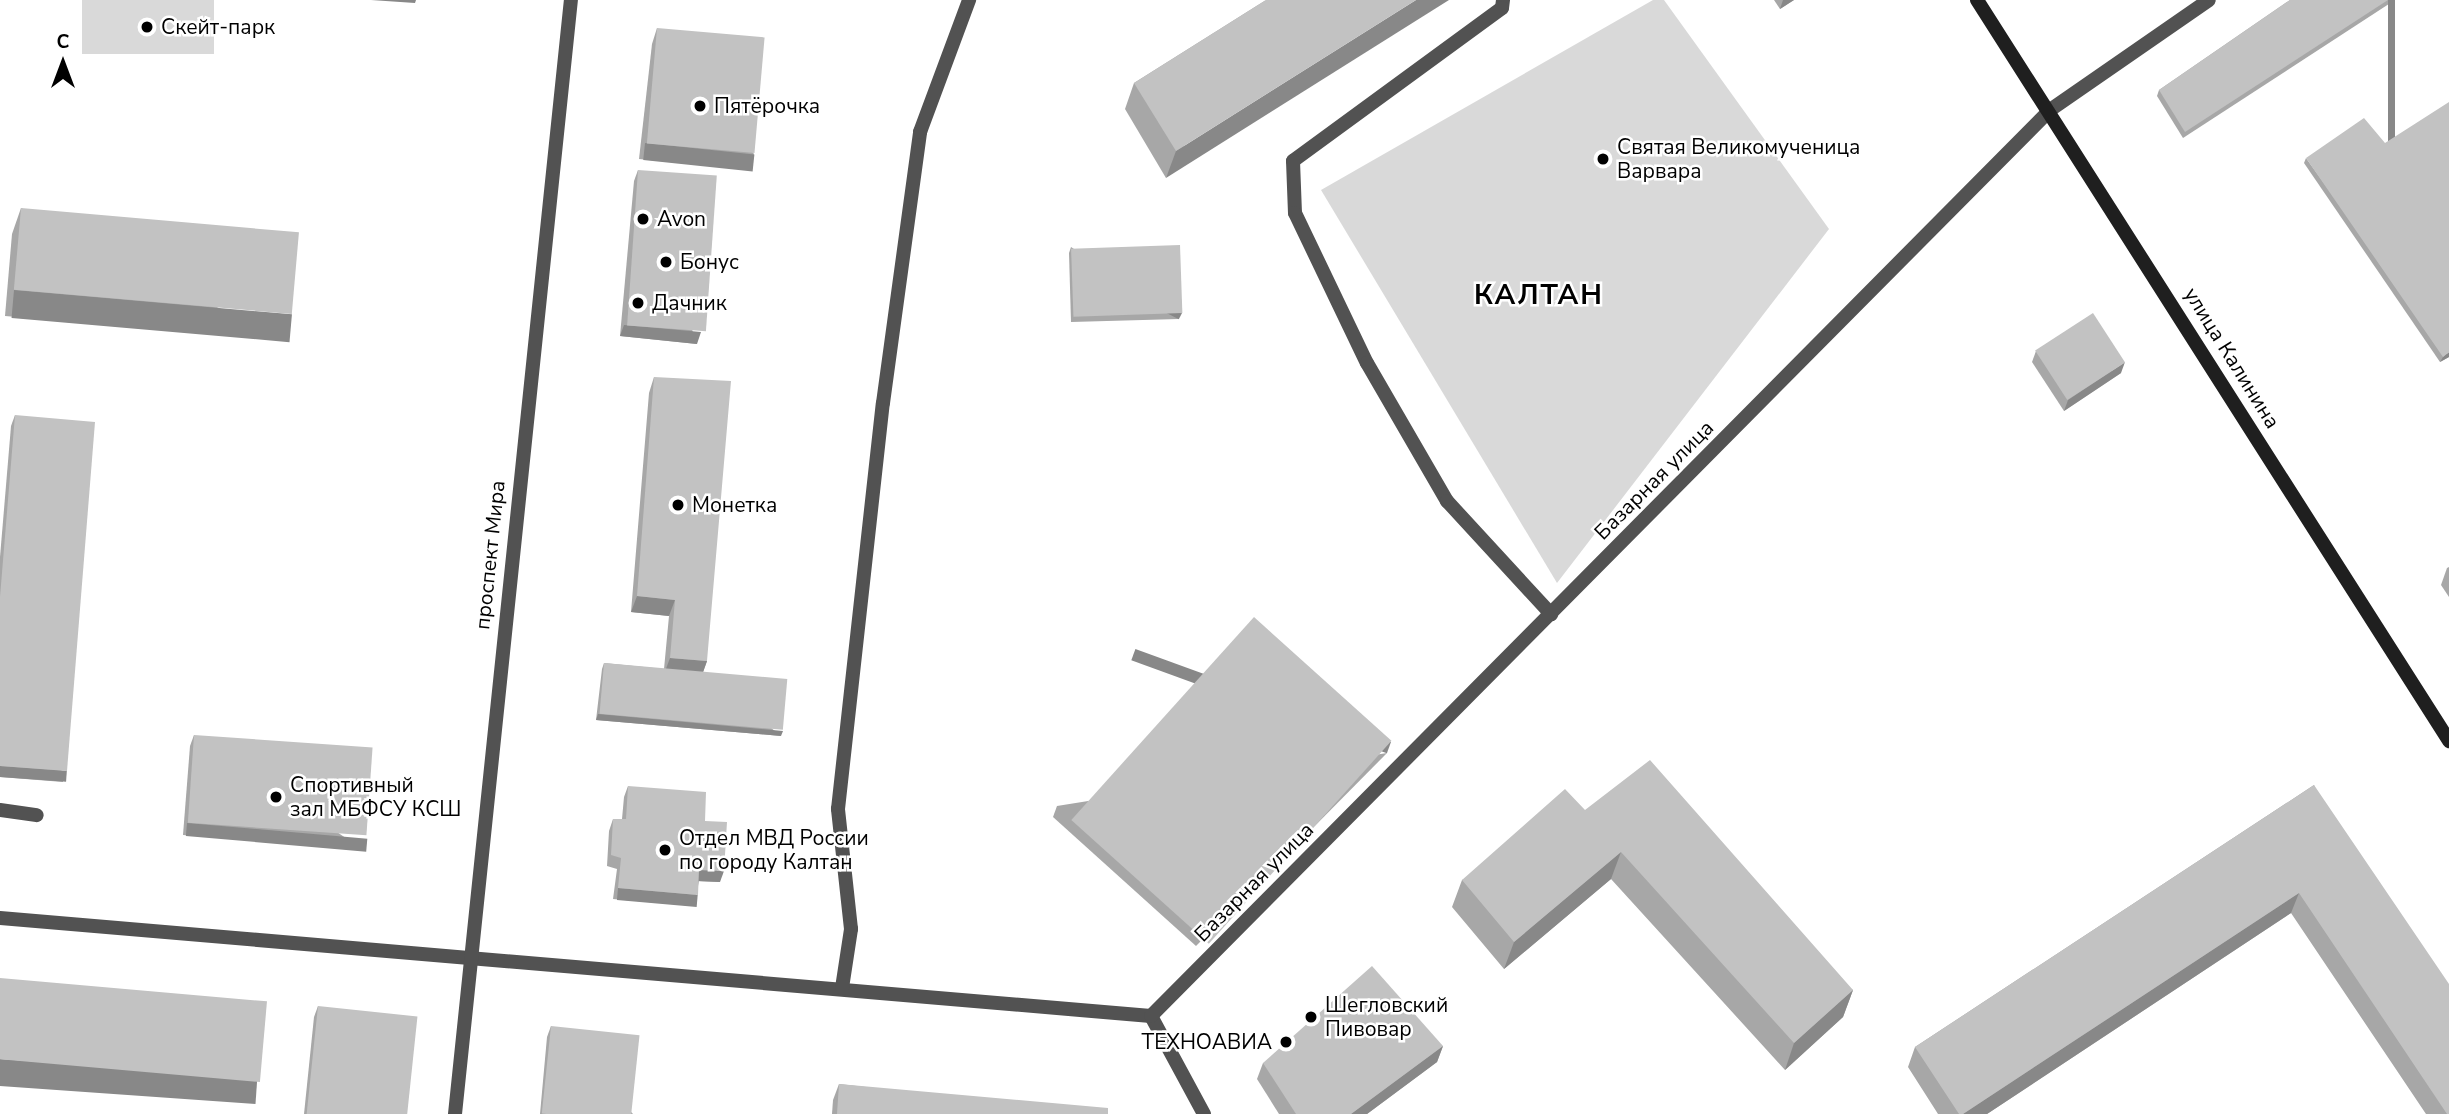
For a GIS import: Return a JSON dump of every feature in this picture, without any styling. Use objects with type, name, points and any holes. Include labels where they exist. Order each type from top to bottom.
[{"type":"street","name":"проспект Мира","points":[[455,1114],[468,953],[571,0]]},
{"type":"street","points":[[842,988],[851,929],[838,809],[894,321],[920,132],[969,0]]},
{"type":"street","points":[[1503,0],[1502,8],[1293,161],[1295,213],[1367,363],[1447,501],[1551,614]]},
{"type":"street","name":"улица Калинина","points":[[1977,0],[2050,110],[2449,741]]},
{"type":"street","name":"Базарная улица","points":[[1151,1016],[2050,110],[2208,0]]},
{"type":"street","points":[[0,810],[37,815]]},
{"type":"street","points":[[0,918],[468,953],[1151,1016],[1204,1114]]},
{"type":"shaded area","name":"Скейт-парк","points":[[82,0],[214,0],[214,54],[82,54]]},
{"type":"shaded area","points":[[1653,0],[1664,0],[1829,229],[1557,583],[1321,190]]},
{"type":"building","points":[[1266,0],[1416,0],[1176,151],[1134,83]]},
{"type":"building","points":[[2290,0],[2388,0],[2185,132],[2159,90]]},
{"type":"building","name":"Пятёрочка","points":[[657,28],[765,37],[754,153],[647,144]]},
{"type":"building","points":[[2449,102],[2449,352],[2443,357],[2306,158],[2364,118],[2385,143]]},
{"type":"building","name":"Бонус","points":[[638,170],[717,176],[706,331],[627,326]]},
{"type":"building","points":[[21,208],[299,232],[292,314],[14,290]]},
{"type":"building","points":[[1180,245],[1182,313],[1073,317],[1071,249]]},
{"type":"building","points":[[2093,313],[2125,362],[2067,400],[2035,351]]},
{"type":"building","name":"Монетка","points":[[654,377],[731,381],[707,661],[670,658],[675,600],[637,596]]},
{"type":"building","points":[[15,415],[95,422],[67,771],[0,766],[0,597]]},
{"type":"building","points":[[1254,617],[1391,741],[1209,944],[1071,820]]},
{"type":"building","points":[[604,663],[787,679],[783,730],[600,714]]},
{"type":"building","name":"Спортивный зал МБФСУ КСШ","points":[[194,735],[373,747],[366,835],[188,823]]},
{"type":"building","points":[[1650,760],[1853,990],[1794,1043],[1621,852],[1514,942],[1462,880],[1565,789],[1585,810]]},
{"type":"building","points":[[2314,785],[2449,984],[2449,1114],[2299,893],[1963,1114],[1959,1114],[1915,1047]]},
{"type":"building","name":"Отдел МВД России по городу Калтан","points":[[628,786],[706,792],[705,821],[727,822],[724,871],[699,870],[698,895],[618,888],[621,858],[611,855],[613,819],[626,819]]},
{"type":"building","points":[[1372,966],[1443,1046],[1351,1114],[1296,1114],[1263,1063]]},
{"type":"building","points":[[0,978],[267,1001],[260,1082],[0,1059]]},
{"type":"building","points":[[318,1006],[417,1016],[407,1114],[307,1114]]},
{"type":"building","points":[[551,1026],[640,1035],[631,1114],[542,1114]]},
{"type":"building","points":[[839,1084],[1108,1108],[1108,1114],[837,1114]]},
{"type":"place","name":"Скейт-парк","points":[[147,27]]},
{"type":"place","name":"Пятёрочка","points":[[700,106]]},
{"type":"place","name":"Святая Великомученица Варвара","points":[[1603,159]]},
{"type":"place","name":"Avon","points":[[643,219]]},
{"type":"place","name":"Бонус","points":[[666,262]]},
{"type":"place","name":"Дачник","points":[[638,303]]},
{"type":"place","name":"Монетка","points":[[678,505]]},
{"type":"place","name":"Спортивный зал МБФСУ КСШ","points":[[276,797]]},
{"type":"place","name":"Отдел МВД России по городу Калтан","points":[[665,850]]},
{"type":"place","name":"Шегловский Пивовар","points":[[1311,1017]]},
{"type":"place","name":"ТЕХНОАВИА","points":[[1286,1042]]},
{"type":"district","name":"КАЛТАН","points":[[1539,295]]}]
